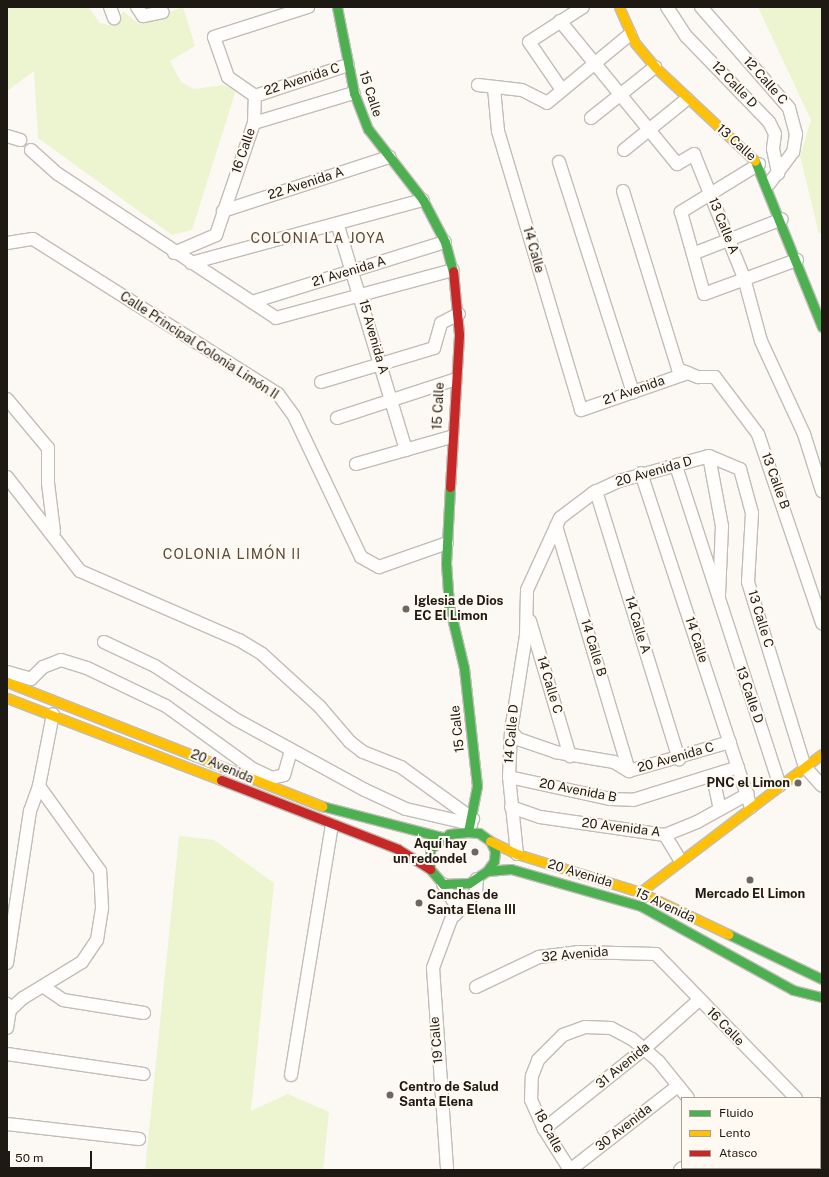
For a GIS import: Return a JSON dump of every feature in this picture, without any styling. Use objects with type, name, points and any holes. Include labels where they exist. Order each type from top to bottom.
[{"type":"main road","name":"15 Calle","points":[[337,7],[354,93],[368,129],[423,200],[445,242],[453,270],[459,314],[453,380],[447,543],[449,605],[464,668],[476,778],[471,825]]},
{"type":"main road","name":"13 Calle","points":[[619,7],[630,34],[655,67],[687,99],[758,164],[769,184],[822,327]]},
{"type":"main road","name":"20 Avenida","points":[[7,682],[279,791],[338,812],[442,837]]},
{"type":"main road","name":"20 Avenida","points":[[7,698],[54,714],[332,825],[398,849],[430,869]]},
{"type":"main road","points":[[640,892],[680,860],[822,754]]},
{"type":"main road","points":[[471,825],[490,841],[495,851],[482,875],[458,886],[444,884],[430,869],[430,849],[442,837],[471,825]]},
{"type":"main road","name":"20 Avenida","points":[[490,841],[517,854],[640,892],[822,979]]},
{"type":"main road","name":"15 Avenida","points":[[482,875],[511,869],[641,906],[793,990],[822,998]]},
{"type":"street","points":[[137,7],[143,16],[163,12]]},
{"type":"street","points":[[255,96],[228,77],[215,36],[308,7]]},
{"type":"street","points":[[562,90],[529,43],[583,7]]},
{"type":"street","name":"12 Calle D","points":[[667,7],[686,36],[769,122],[775,134],[773,149],[778,173]]},
{"type":"street","name":"12 Calle C","points":[[701,7],[789,108],[796,134],[793,152],[769,184]]},
{"type":"street","name":"13 Calle A","points":[[560,21],[618,96],[677,164],[694,154],[744,278],[761,342],[804,434],[822,491]]},
{"type":"street","points":[[478,85],[526,92],[546,104],[630,34]]},
{"type":"street","name":"22 Avenida C","points":[[255,96],[348,65]]},
{"type":"street","points":[[591,118],[655,67]]},
{"type":"street","name":"14 Calle","points":[[494,88],[498,131],[581,410]]},
{"type":"street","points":[[254,123],[354,93]]},
{"type":"street","name":"16 Calle","points":[[174,253],[214,238],[254,123],[255,96]]},
{"type":"street","points":[[624,150],[687,99]]},
{"type":"street","points":[[7,136],[20,140]]},
{"type":"street","points":[[31,150],[58,174],[174,253],[252,302],[281,317],[453,270]]},
{"type":"street","name":"22 Avenida A","points":[[223,211],[389,157]]},
{"type":"street","points":[[559,162],[633,392]]},
{"type":"street","points":[[758,164],[681,212],[695,253],[704,294],[744,278],[797,260]]},
{"type":"street","points":[[624,191],[678,369],[688,373]]},
{"type":"street","points":[[191,263],[338,226],[423,200]]},
{"type":"street","points":[[695,253],[728,238],[782,219]]},
{"type":"street","name":"15 Avenida A","points":[[338,226],[362,296],[406,450]]},
{"type":"street","name":"Calle Principal Colonia Limón II","points":[[7,243],[33,239],[278,394],[297,422],[362,557],[379,567],[447,543]]},
{"type":"street","name":"21 Avenida A","points":[[252,302],[445,242]]},
{"type":"street","points":[[322,382],[434,348],[440,324],[459,314]]},
{"type":"street","name":"21 Avenida","points":[[581,410],[688,373]]},
{"type":"street","name":"13 Calle B","points":[[688,373],[698,377],[715,377],[758,434],[822,623]]},
{"type":"street","points":[[337,418],[392,402],[453,380]]},
{"type":"street","points":[[7,400],[48,448],[48,483],[55,536]]},
{"type":"street","points":[[356,464],[451,437]]},
{"type":"street","name":"20 Avenida D","points":[[527,613],[527,590],[560,518],[596,491],[641,473],[676,466],[713,456]]},
{"type":"street","name":"13 Calle D","points":[[713,456],[722,526],[718,604]]},
{"type":"street","name":"13 Calle C","points":[[713,456],[740,469],[752,513],[748,582],[805,767],[822,786]]},
{"type":"street","name":"13 Calle D","points":[[676,466],[718,604],[780,786]]},
{"type":"street","name":"14 Calle","points":[[641,473],[748,794],[751,807]]},
{"type":"street","points":[[7,477],[55,536],[80,570],[239,640],[262,654],[320,707],[350,742],[363,752],[401,767],[471,825]]},
{"type":"street","name":"14 Calle A","points":[[596,491],[679,759]]},
{"type":"street","name":"14 Calle B","points":[[556,526],[629,771]]},
{"type":"street","name":"14 Calle D","points":[[517,854],[509,777],[511,730],[527,613]]},
{"type":"street","name":"14 Calle C","points":[[527,613],[570,756]]},
{"type":"street","points":[[104,642],[155,666],[291,750],[406,809],[471,825]]},
{"type":"street","name":"20 Avenida","points":[[7,672],[31,679],[43,667],[61,660],[87,668],[166,706],[253,769],[272,778],[284,775],[291,750]]},
{"type":"street","points":[[7,963],[30,810],[39,786],[54,714]]},
{"type":"street","name":"20 Avenida C","points":[[511,730],[518,739],[570,756],[614,762],[629,771],[679,759],[730,742]]},
{"type":"street","name":"20 Avenida B","points":[[509,777],[633,800],[713,777],[738,767]]},
{"type":"street","points":[[713,777],[720,810]]},
{"type":"street","points":[[7,1028],[8,1007],[44,987],[82,962],[97,940],[102,906],[100,871],[39,786]]},
{"type":"street","name":"20 Avenida A","points":[[511,807],[540,817],[665,835],[720,810],[748,794]]},
{"type":"street","points":[[291,1075],[332,825]]},
{"type":"street","points":[[665,835],[680,860]]},
{"type":"street","name":"19 Calle","points":[[447,1170],[433,968],[455,915],[476,892],[482,875]]},
{"type":"street","name":"19 Calle","points":[[444,884],[453,896],[455,915]]},
{"type":"street","name":"32 Avenida","points":[[476,988],[539,957],[578,952],[656,954]]},
{"type":"street","name":"16 Calle","points":[[656,954],[699,1000],[795,1097]]},
{"type":"street","points":[[44,987],[63,1000],[144,1013]]},
{"type":"street","name":"31 Avenida","points":[[544,1129],[644,1049],[699,1000]]},
{"type":"street","name":"18 Calle","points":[[570,1170],[544,1129],[531,1100],[532,1076],[548,1046],[563,1035],[585,1027],[611,1028],[644,1049]]},
{"type":"street","points":[[644,1049],[687,1097]]},
{"type":"street","points":[[7,1054],[144,1074]]},
{"type":"street","name":"30 Avenida","points":[[570,1170],[678,1086]]},
{"type":"street","points":[[7,1124],[139,1139]]},
{"type":"green space","points":[[7,7],[88,7],[100,23],[117,25],[123,11],[139,24],[183,7],[195,46],[170,61],[181,82],[194,89],[223,85],[236,90],[192,230],[172,235],[38,138],[34,71],[7,91]]},
{"type":"green space","points":[[758,7],[822,7],[822,232],[819,234],[800,156],[811,120]]},
{"type":"green space","points":[[179,836],[214,840],[274,883],[251,1111],[288,1094],[329,1112],[323,1170],[145,1170]]},
{"type":"traffic: fast","points":[[337,7],[354,93],[368,129],[423,200],[445,242],[453,271]]},
{"type":"traffic: fast","points":[[755,161],[822,327]]},
{"type":"traffic: fast","points":[[450,487],[446,563],[449,605],[464,668],[477,786],[468,832]]},
{"type":"traffic: fast","points":[[322,806],[442,837]]},
{"type":"traffic: fast","points":[[468,832],[479,833],[490,841],[495,851],[494,861],[487,871],[469,883],[443,884],[430,869],[430,849],[449,834],[468,832]]},
{"type":"traffic: fast","points":[[487,871],[511,869],[641,906],[793,990],[822,997]]},
{"type":"traffic: fast","points":[[728,934],[822,979]]},
{"type":"traffic: slow","points":[[619,7],[635,43],[655,67],[755,161]]},
{"type":"traffic: slow","points":[[7,682],[322,806]]},
{"type":"traffic: slow","points":[[7,698],[221,780]]},
{"type":"traffic: slow","points":[[640,892],[822,754]]},
{"type":"traffic: slow","points":[[490,841],[517,854],[640,892],[728,934]]},
{"type":"traffic: jam","points":[[450,487],[459,334],[453,271]]},
{"type":"traffic: jam","points":[[221,780],[398,849],[430,869]]},
{"type":"place","name":"Iglesia de Dios EC El Limon","points":[[406,609]]},
{"type":"place","name":"PNC el Limon","points":[[798,783]]},
{"type":"place","name":"Aquí hay un redondel","points":[[475,852]]},
{"type":"place","name":"Mercado El Limon","points":[[750,880]]},
{"type":"place","name":"Canchas de Santa Elena III","points":[[419,903]]},
{"type":"place","name":"Centro de Salud Santa Elena","points":[[390,1095]]},
{"type":"district","name":"COLONIA LA JOYA","points":[[318,238]]},
{"type":"district","name":"COLONIA LIMÓN II","points":[[232,554]]}]
